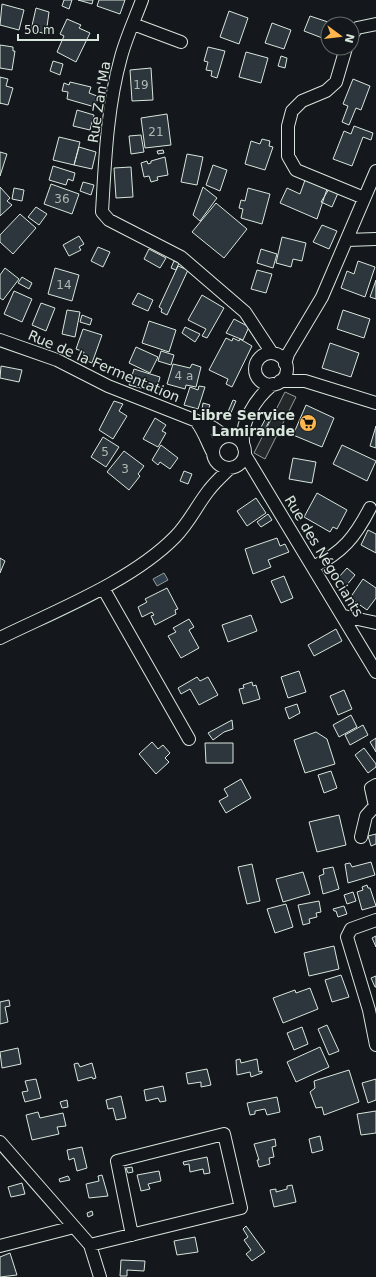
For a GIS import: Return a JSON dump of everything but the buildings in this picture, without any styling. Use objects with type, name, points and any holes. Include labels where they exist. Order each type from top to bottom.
[{"type":"street","name":"Rue Zan'Ma","points":[[142,0],[121,57],[114,93],[106,157],[102,212],[109,220],[181,257],[245,312],[270,354]]},
{"type":"street","points":[[133,24],[181,42]]},
{"type":"street","points":[[360,27],[376,24]]},
{"type":"street","points":[[344,56],[336,82],[326,91],[302,101],[292,111],[288,126],[288,156],[296,170],[364,198]]},
{"type":"street","points":[[0,638],[102,588],[153,556],[168,544],[189,520],[209,489],[232,468],[241,463],[245,452],[243,443],[246,423],[256,402],[263,393],[285,375],[288,354],[322,297],[376,171]]},
{"type":"street","points":[[347,240],[376,239]]},
{"type":"street","points":[[256,402],[256,366],[270,354],[299,334]]},
{"type":"street","name":"Rue de la Fermentation","points":[[0,340],[57,360],[108,386],[212,427],[228,436]]},
{"type":"street","points":[[270,354],[283,359],[286,365],[305,381]]},
{"type":"street","points":[[257,376],[264,383],[305,381],[376,403]]},
{"type":"street","points":[[196,421],[202,429],[206,441],[220,466],[258,476]]},
{"type":"street","points":[[209,489],[213,476],[213,455],[216,442],[228,436],[246,423]]},
{"type":"street","points":[[228,436],[240,440],[245,452]]},
{"type":"street","name":"Rue des Négociants","points":[[245,452],[376,672]]},
{"type":"street","points":[[313,567],[337,553],[353,537],[370,508]]},
{"type":"street","points":[[102,588],[189,739]]},
{"type":"street","points":[[344,616],[376,623]]},
{"type":"street","points":[[361,837],[366,816],[376,806],[371,788],[376,786]]},
{"type":"street","points":[[376,920],[351,929],[347,936],[369,1010],[376,1045]]},
{"type":"street","points":[[90,1245],[132,1235],[241,1208],[224,1134],[117,1162],[132,1235]]},
{"type":"street","points":[[0,1142],[90,1245],[100,1277]]},
{"type":"street","points":[[0,1246],[74,1227]]},
{"type":"shaded area","points":[[285,392],[296,397],[265,459],[254,453]]},
{"type":"water","points":[[164,573],[168,580],[157,586],[153,579]]},
{"type":"place","name":"Libre Service Lamirande","points":[[308,423]]}]
